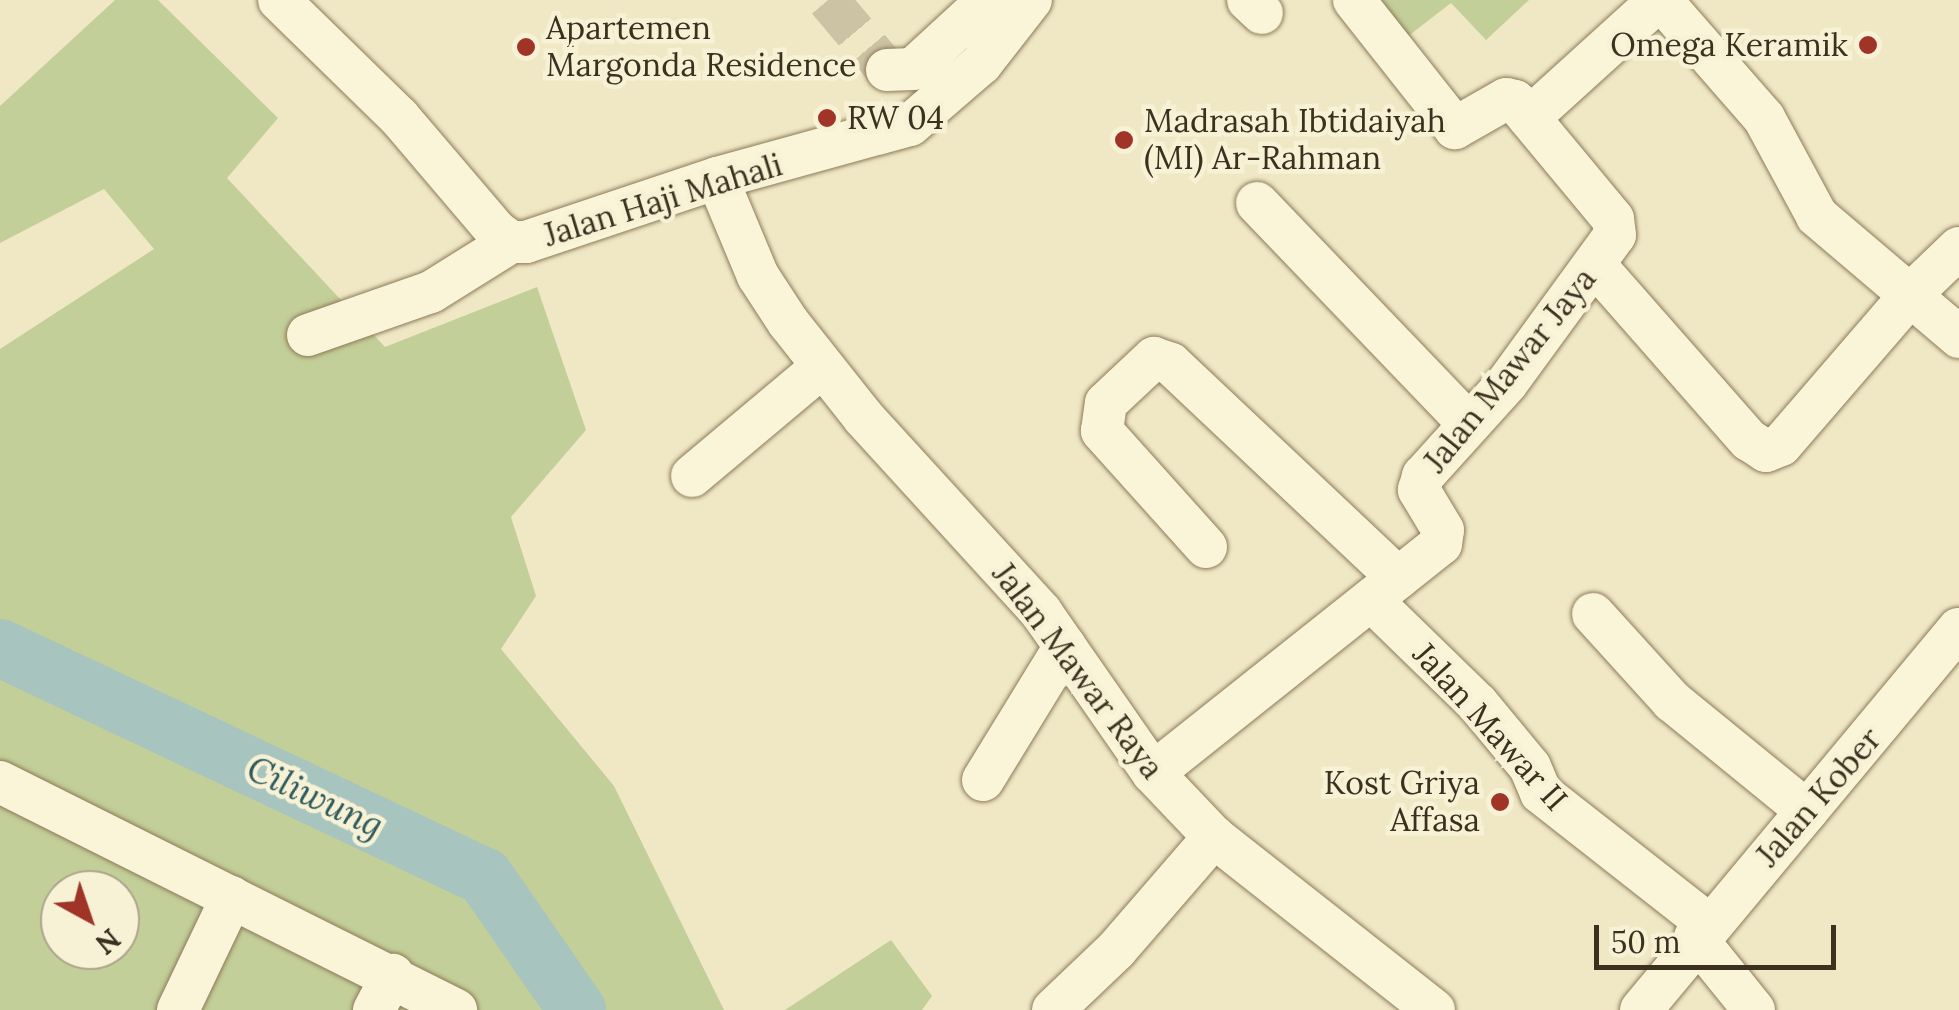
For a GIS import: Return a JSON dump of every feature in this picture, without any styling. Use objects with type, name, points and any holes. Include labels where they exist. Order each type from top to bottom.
[{"type":"street","name":"Jalan Haji Mahali","points":[[280,0],[400,117],[511,242],[548,238],[717,178],[910,125],[993,51],[1031,0]]},
{"type":"street","points":[[888,70],[913,69],[988,0]]},
{"type":"street","points":[[1354,0],[1456,128],[1506,99],[1522,110],[1660,0],[1764,118],[1796,189],[1817,216],[1912,292],[1959,337]]},
{"type":"street","name":"Jalan Mawar Jaya","points":[[1153,773],[1302,648],[1385,589],[1444,538],[1419,490],[1433,462],[1507,383],[1615,235],[1613,218],[1522,110]]},
{"type":"street","name":"Jalan Mawar Raya","points":[[717,178],[758,276],[822,367],[1066,646],[1153,773],[1214,838],[1432,1009]]},
{"type":"street","points":[[1257,203],[1468,423]]},
{"type":"street","points":[[308,335],[430,292],[511,242]]},
{"type":"street","points":[[1595,266],[1749,440],[1766,451],[1780,445],[1912,292],[1959,248]]},
{"type":"street","name":"Jalan Mawar II","points":[[1206,547],[1102,431],[1106,403],[1154,358],[1171,364],[1385,589],[1496,724],[1541,792],[1701,930],[1754,1010]]},
{"type":"street","points":[[692,476],[822,367]]},
{"type":"street","points":[[1592,614],[1672,701],[1807,811]]},
{"type":"street","name":"Jalan Kober","points":[[1640,1010],[1701,930],[1959,630]]},
{"type":"street","points":[[982,780],[1066,646]]},
{"type":"street","points":[[0,782],[232,897],[383,992],[456,1010]]},
{"type":"street","points":[[1053,1010],[1116,950],[1214,838]]},
{"type":"street","points":[[178,1010],[232,897]]},
{"type":"green space","points":[[115,0],[158,0],[278,118],[227,178],[385,347],[537,287],[586,430],[511,517],[536,596],[501,649],[614,786],[724,1010],[0,1010],[0,349],[154,249],[104,189],[0,243],[0,106]]},
{"type":"green space","points":[[1363,0],[1529,0],[1486,40],[1451,3],[1398,44]]},
{"type":"green space","points":[[891,940],[932,996],[922,1010],[785,1010]]},
{"type":"waterway","name":"Ciliwung","points":[[0,648],[485,877],[577,1010]]},
{"type":"tunnel","points":[[828,0],[887,70]]},
{"type":"place","name":"Omega Keramik","points":[[1868,45]]},
{"type":"place","name":"Apartemen Margonda Residence","points":[[526,47]]},
{"type":"place","name":"RW 04","points":[[827,118]]},
{"type":"place","name":"Madrasah Ibtidaiyah (MI) Ar-Rahman","points":[[1124,140]]},
{"type":"place","name":"Kost Griya Affasa","points":[[1500,802]]}]
